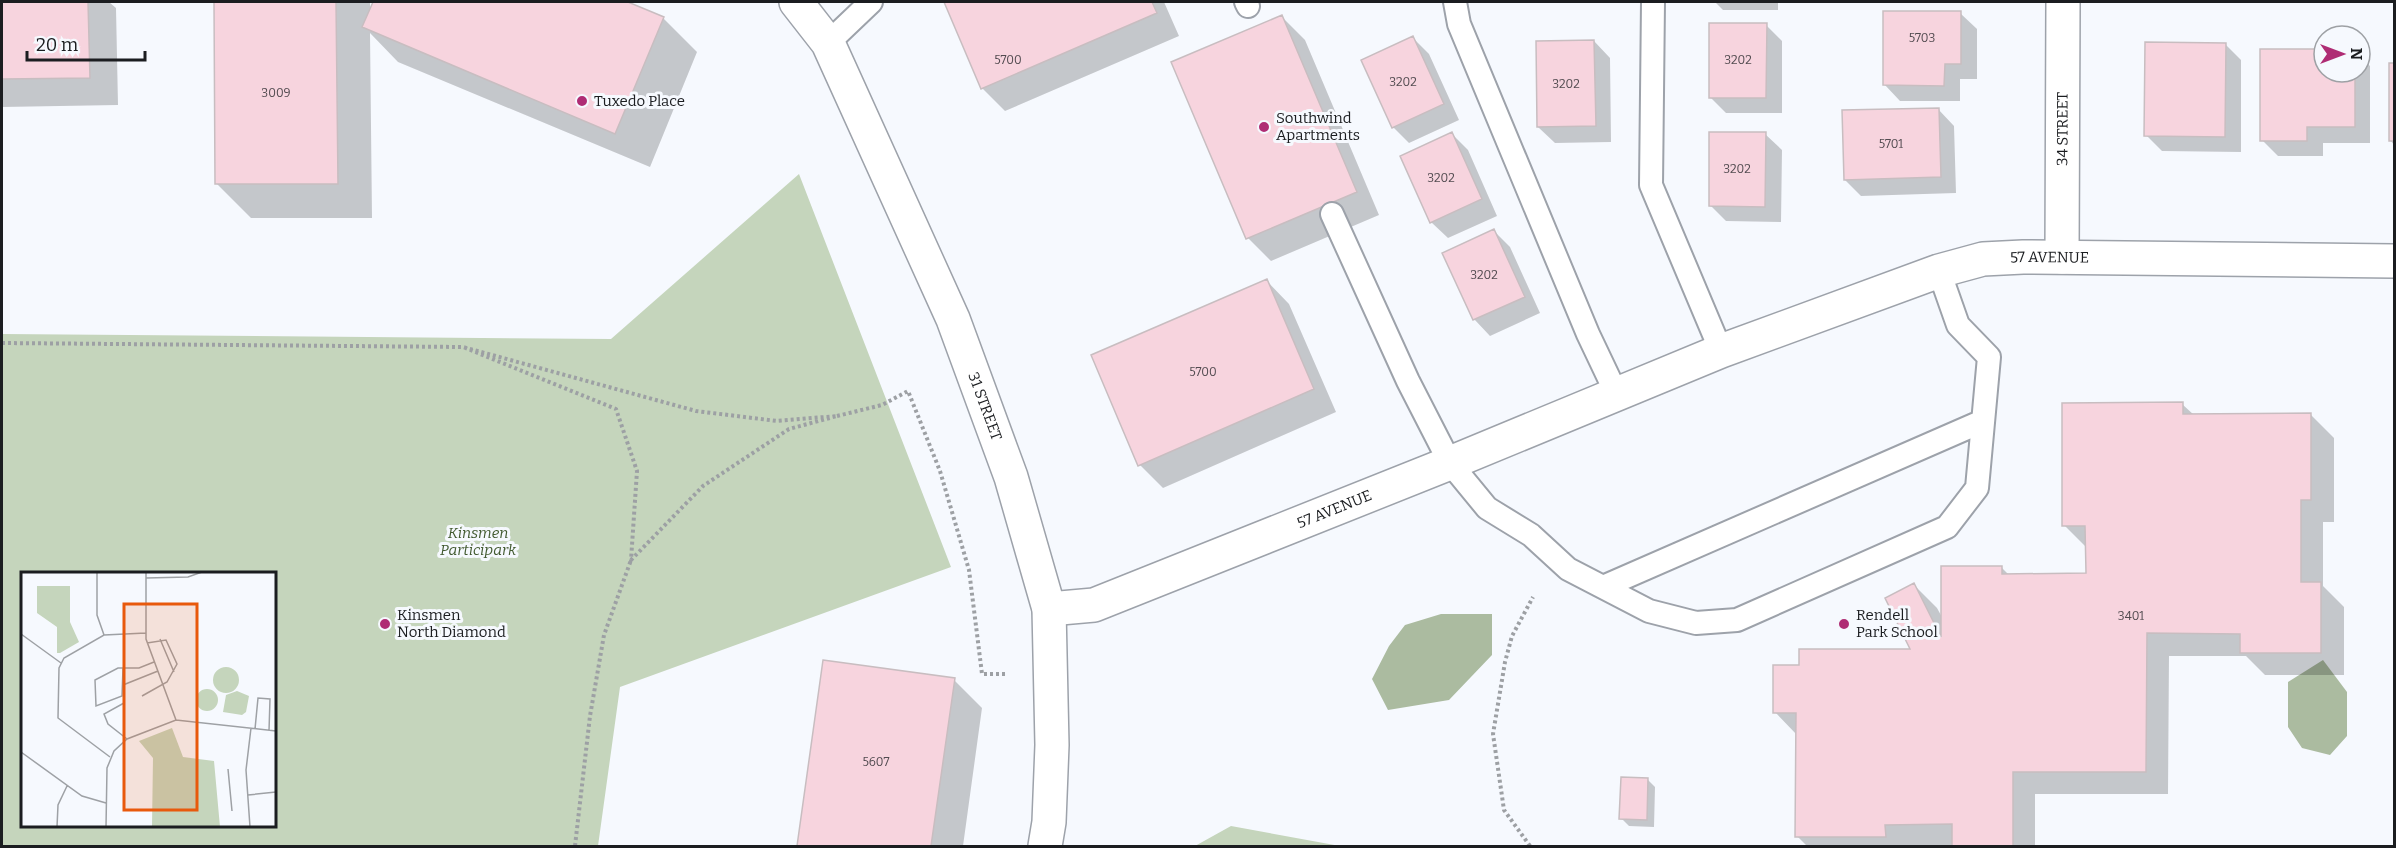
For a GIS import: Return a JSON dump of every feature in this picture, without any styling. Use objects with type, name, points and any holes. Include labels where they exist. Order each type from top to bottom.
[{"type":"street","name":"31 STREET","points":[[796,2],[828,43],[953,320],[1011,477],[1049,609],[1052,746],[1049,822],[1045,846]]},
{"type":"street","name":"34 STREET","points":[[2062,257],[2063,2]]},
{"type":"street","name":"57 AVENUE","points":[[1049,609],[1094,604],[1450,463],[1721,351],[1939,270],[1983,260],[2062,257],[2394,261]]},
{"type":"lane","points":[[828,43],[871,2]]},
{"type":"lane","points":[[1455,2],[1458,24],[1588,334],[1617,395]]},
{"type":"lane","points":[[1653,2],[1652,185],[1721,351]]},
{"type":"lane","points":[[1332,214],[1408,381],[1450,463],[1487,508],[1531,536],[1569,569],[1649,611],[1696,623],[1737,620],[1947,527],[1977,488],[1989,357],[1958,325],[1939,270]]},
{"type":"lane","points":[[1603,587],[1983,421]]},
{"type":"path","points":[[2,343],[463,347],[696,411],[777,421],[837,416]]},
{"type":"path","points":[[463,347],[615,409],[637,471],[631,560],[604,634],[590,716],[575,846]]},
{"type":"path","points":[[631,560],[703,486],[789,429],[882,405],[908,391],[940,471],[969,570],[982,674],[1008,674]]},
{"type":"path","points":[[1530,846],[1504,810],[1493,734],[1505,662],[1512,636],[1533,597]]},
{"type":"green space","name":"Kinsmen Participark","points":[[799,174],[951,567],[620,687],[598,846],[2,846],[2,334],[611,339]]},
{"type":"green space","points":[[1441,614],[1492,614],[1492,655],[1449,700],[1388,710],[1372,679],[1389,646],[1405,625]]},
{"type":"green space","points":[[2323,660],[2347,692],[2347,736],[2330,755],[2302,748],[2288,727],[2288,682]]},
{"type":"green space","points":[[1231,826],[1340,846],[1195,846]]},
{"type":"building","points":[[2,2],[88,2],[90,78],[2,79]]},
{"type":"building","points":[[214,2],[336,2],[338,184],[215,184]]},
{"type":"building","name":"Tuxedo Place","points":[[373,2],[628,2],[664,17],[615,134],[362,27]]},
{"type":"building","points":[[944,2],[1152,2],[1157,13],[981,89]]},
{"type":"building","points":[[1883,11],[1961,11],[1961,64],[1945,64],[1944,86],[1883,85]]},
{"type":"building","name":"Southwind Apartments","points":[[1282,15],[1357,192],[1246,239],[1171,62]]},
{"type":"building","points":[[1709,23],[1767,23],[1766,98],[1709,98]]},
{"type":"building","points":[[1413,36],[1444,104],[1392,128],[1361,60]]},
{"type":"building","points":[[1594,40],[1596,126],[1537,127],[1536,41]]},
{"type":"building","points":[[2145,42],[2226,43],[2225,137],[2144,136]]},
{"type":"building","points":[[2260,49],[2312,49],[2312,84],[2355,84],[2355,127],[2307,127],[2307,141],[2260,141]]},
{"type":"building","points":[[2389,63],[2394,63],[2394,141],[2389,141]]},
{"type":"building","points":[[1939,108],[1941,177],[1844,180],[1842,110]]},
{"type":"building","points":[[1452,132],[1482,199],[1430,223],[1400,156]]},
{"type":"building","points":[[1709,132],[1766,132],[1765,207],[1709,206]]},
{"type":"building","points":[[1494,229],[1525,297],[1473,320],[1442,253]]},
{"type":"building","points":[[1267,279],[1314,389],[1138,466],[1091,355]]},
{"type":"building","points":[[2183,402],[2183,414],[2311,413],[2311,500],[2301,500],[2301,582],[2321,582],[2321,653],[2240,653],[2240,634],[2147,633],[2146,772],[2013,772],[2013,846],[1952,846],[1952,824],[1885,825],[1886,837],[1795,837],[1796,713],[1773,713],[1773,665],[1799,665],[1799,649],[1910,649],[1885,598],[1914,583],[1941,637],[1941,566],[2002,566],[2002,574],[2086,573],[2085,526],[2062,526],[2062,403]]},
{"type":"building","points":[[823,660],[955,678],[931,846],[797,846]]},
{"type":"building","points":[[1621,777],[1648,778],[1647,820],[1619,819]]},
{"type":"place","name":"Tuxedo Place","points":[[582,101]]},
{"type":"place","name":"Southwind Apartments","points":[[1264,127]]},
{"type":"place","name":"Kinsmen North Diamond","points":[[385,624]]},
{"type":"place","name":"Rendell Park School","points":[[1844,624]]}]
